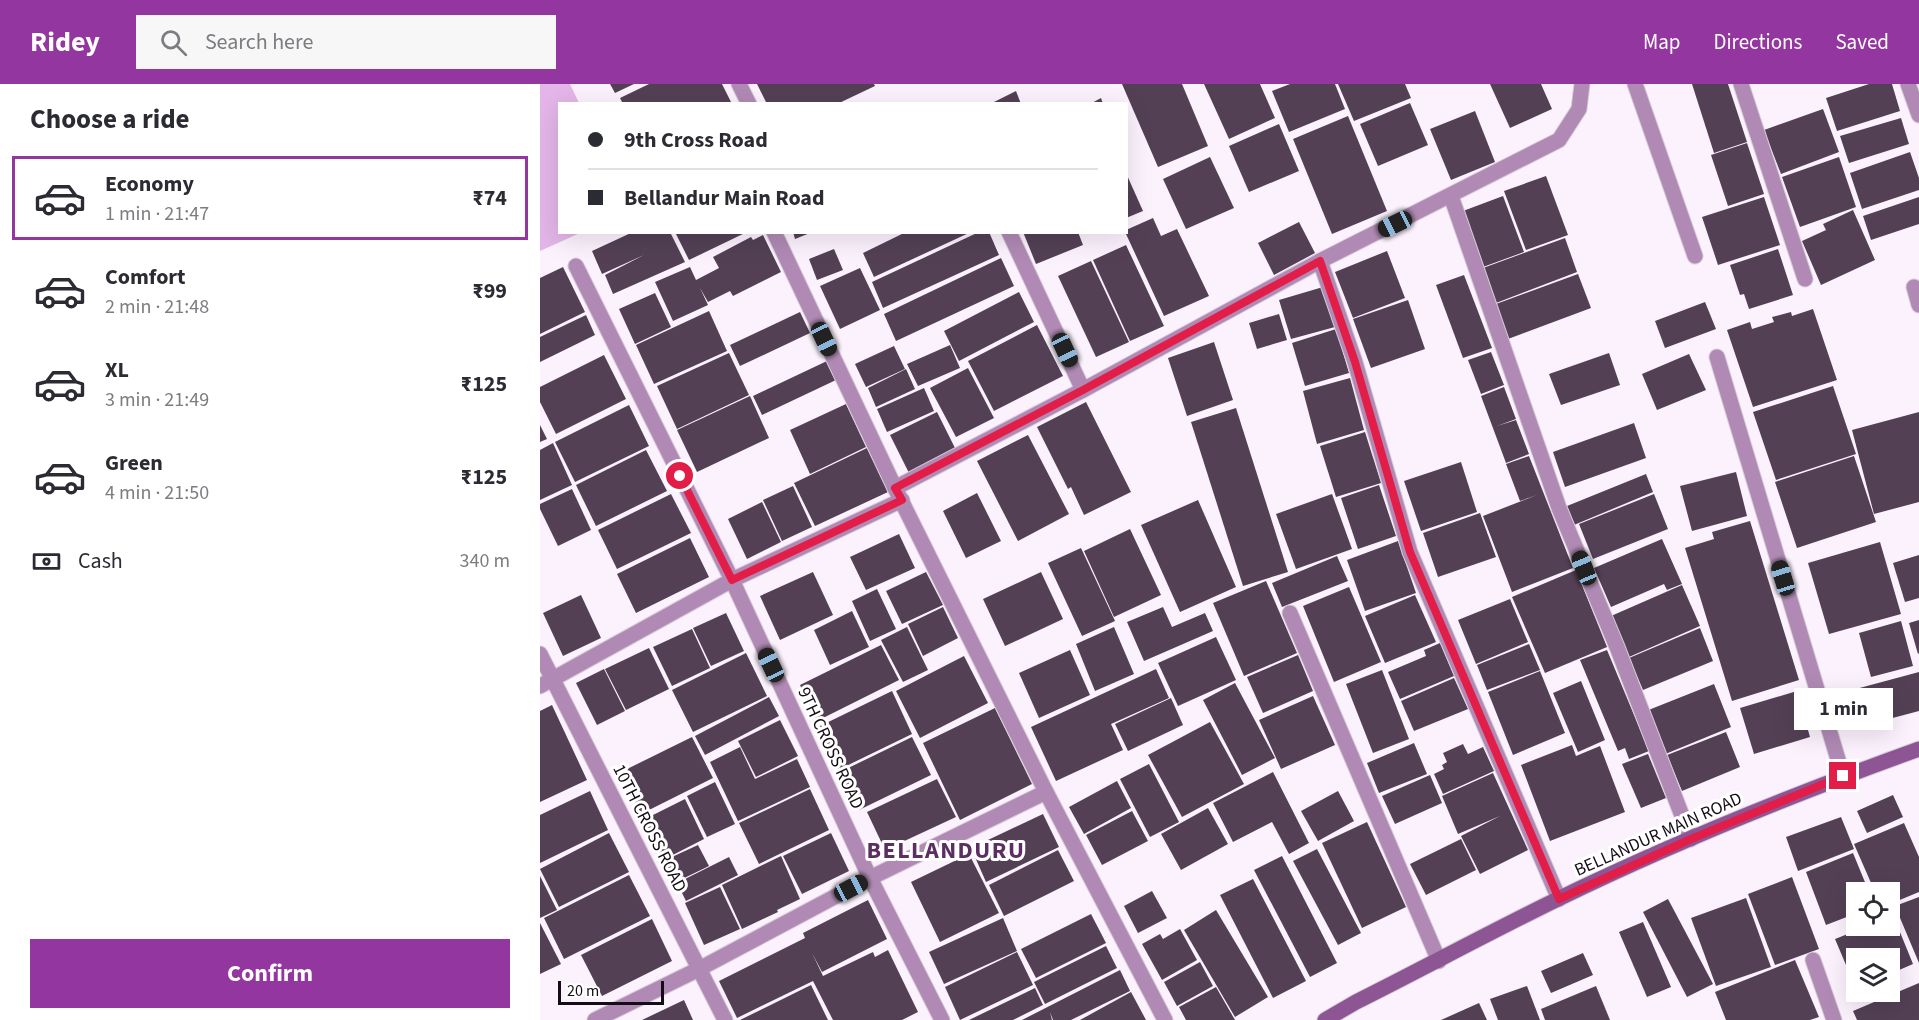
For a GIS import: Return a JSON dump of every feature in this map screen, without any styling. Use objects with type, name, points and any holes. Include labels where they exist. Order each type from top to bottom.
[{"type":"street","points":[[739,84],[748,102]]},
{"type":"street","points":[[546,683],[732,580],[898,494],[1320,261],[1559,140],[1579,109],[1582,84]]},
{"type":"street","points":[[1635,84],[1695,256]]},
{"type":"street","points":[[1741,84],[1805,279]]},
{"type":"street","points":[[1908,84],[1919,115]]},
{"type":"street","points":[[1451,196],[1559,508],[1617,647],[1691,839]]},
{"type":"street","points":[[775,234],[898,494],[1046,792],[1165,1020]]},
{"type":"street","points":[[1010,234],[1083,390]]},
{"type":"street","points":[[1320,261],[1355,362],[1410,552],[1559,899]]},
{"type":"street","name":"9TH CROSS ROAD","points":[[576,266],[732,580],[870,878],[942,1020]]},
{"type":"street","points":[[1914,287],[1919,304]]},
{"type":"street","points":[[1717,357],[1843,776]]},
{"type":"street","points":[[1290,613],[1438,961]]},
{"type":"street","name":"10TH CROSS ROAD","points":[[540,654],[546,683],[725,1020]]},
{"type":"street","name":"BELLANDUR MAIN ROAD","points":[[1325,1020],[1559,899],[1691,839],[1843,776],[1919,749]]},
{"type":"street","points":[[595,1020],[699,969],[870,878],[1046,792]]},
{"type":"street","points":[[1813,960],[1834,1020]]},
{"type":"shaded area","points":[[540,84],[570,84],[579,102],[558,102],[558,234],[578,234],[540,251]]},
{"type":"building","points":[[610,84],[634,84],[615,93]]},
{"type":"building","points":[[649,84],[722,84],[731,102],[622,102],[620,98]]},
{"type":"building","points":[[757,84],[874,84],[875,86],[841,102],[766,102]]},
{"type":"building","points":[[1122,84],[1182,84],[1208,146],[1158,167]]},
{"type":"building","points":[[1204,84],[1260,84],[1275,118],[1229,139]]},
{"type":"building","points":[[1290,84],[1335,84],[1345,109],[1289,132],[1272,91]]},
{"type":"building","points":[[1338,84],[1405,84],[1411,98],[1354,121]]},
{"type":"building","points":[[1490,84],[1541,84],[1552,109],[1510,128]]},
{"type":"building","points":[[1692,84],[1728,84],[1747,142],[1714,153]]},
{"type":"building","points":[[1869,84],[1892,84],[1900,111],[1837,131],[1826,98]]},
{"type":"building","points":[[1016,91],[1020,102],[994,102]]},
{"type":"building","points":[[1410,103],[1428,145],[1378,166],[1360,124]]},
{"type":"building","points":[[1823,109],[1839,152],[1781,174],[1764,130]]},
{"type":"building","points":[[1475,111],[1495,162],[1451,180],[1430,129]]},
{"type":"building","points":[[1348,116],[1387,211],[1332,234],[1293,139]]},
{"type":"building","points":[[1901,118],[1909,144],[1849,163],[1840,136]]},
{"type":"building","points":[[1279,124],[1299,171],[1249,192],[1229,146]]},
{"type":"building","points":[[1747,143],[1764,194],[1728,206],[1711,155]]},
{"type":"building","points":[[1910,152],[1919,178],[1919,190],[1862,209],[1850,173]]},
{"type":"building","points":[[1210,157],[1234,208],[1186,229],[1163,179]]},
{"type":"building","points":[[1839,157],[1856,207],[1800,227],[1782,177]]},
{"type":"building","points":[[1546,176],[1568,235],[1526,250],[1504,191]]},
{"type":"building","points":[[1128,177],[1143,211],[1128,217]]},
{"type":"building","points":[[1503,196],[1524,252],[1483,267],[1463,211]]},
{"type":"building","points":[[1764,197],[1780,245],[1718,265],[1702,217]]},
{"type":"building","points":[[1919,197],[1919,224],[1871,240],[1863,216]]},
{"type":"building","points":[[1853,210],[1875,260],[1821,285],[1802,241],[1826,230],[1823,224]]},
{"type":"building","points":[[1153,218],[1161,236],[1177,229],[1209,296],[1164,316],[1126,234],[1128,234],[1128,229]]},
{"type":"building","points":[[1299,222],[1315,253],[1274,275],[1258,243]]},
{"type":"building","points":[[629,234],[671,234],[685,262],[613,294],[605,275],[644,255],[602,274],[592,251]]},
{"type":"building","points":[[676,234],[743,234],[689,260]]},
{"type":"building","points":[[794,234],[808,234],[795,239]]},
{"type":"building","points":[[902,234],[967,234],[874,277],[863,253]]},
{"type":"building","points":[[975,234],[990,234],[999,255],[883,308],[872,282]]},
{"type":"building","points":[[1024,234],[1079,234],[1083,245],[1036,264]]},
{"type":"building","points":[[763,235],[781,272],[733,296],[730,291],[708,302],[700,288],[708,305],[673,321],[655,282],[690,267],[696,280],[719,268],[713,257],[751,237],[753,240]]},
{"type":"building","points":[[1565,238],[1577,272],[1496,303],[1483,268]]},
{"type":"building","points":[[1126,245],[1164,326],[1130,341],[1093,260]]},
{"type":"building","points":[[834,249],[843,270],[817,280],[809,259]]},
{"type":"building","points":[[1778,249],[1793,295],[1749,309],[1744,294],[1740,295],[1730,265]]},
{"type":"building","points":[[1387,251],[1405,298],[1353,318],[1335,272]]},
{"type":"building","points":[[1001,258],[1014,286],[896,341],[884,314]]},
{"type":"building","points":[[1091,261],[1129,342],[1096,357],[1058,276]]},
{"type":"building","points":[[563,267],[585,312],[540,334],[540,278]]},
{"type":"building","points":[[860,268],[880,310],[840,329],[820,286]]},
{"type":"building","points":[[1578,274],[1591,308],[1508,339],[1496,304]]},
{"type":"building","points":[[1464,275],[1492,348],[1463,358],[1436,285]]},
{"type":"building","points":[[1323,287],[1335,327],[1291,339],[1279,300]]},
{"type":"building","points":[[1019,292],[1034,322],[959,361],[944,331]]},
{"type":"building","points":[[655,293],[671,327],[635,344],[619,309]]},
{"type":"building","points":[[1408,300],[1425,349],[1371,368],[1353,319]]},
{"type":"building","points":[[1705,302],[1716,329],[1665,348],[1655,321]]},
{"type":"building","points":[[1813,309],[1837,380],[1753,407],[1727,330],[1750,322],[1752,329],[1774,322],[1772,317],[1791,312],[1792,316]]},
{"type":"building","points":[[709,311],[727,351],[654,384],[636,345]]},
{"type":"building","points":[[800,312],[810,333],[740,366],[730,345]]},
{"type":"building","points":[[1279,314],[1287,340],[1257,349],[1249,323]]},
{"type":"building","points":[[586,315],[595,335],[540,362],[540,337]]},
{"type":"building","points":[[1037,325],[1063,376],[994,411],[968,361]]},
{"type":"building","points":[[1336,329],[1349,373],[1305,386],[1292,343]]},
{"type":"building","points":[[1214,342],[1233,400],[1187,416],[1168,358]]},
{"type":"building","points":[[950,345],[960,368],[918,386],[907,364]]},
{"type":"building","points":[[894,346],[905,369],[866,387],[855,364]]},
{"type":"building","points":[[1491,352],[1504,385],[1481,394],[1468,360]]},
{"type":"building","points":[[729,353],[749,395],[677,429],[657,386]]},
{"type":"building","points":[[1609,353],[1620,385],[1561,405],[1549,374]]},
{"type":"building","points":[[1689,354],[1706,390],[1657,410],[1642,374]]},
{"type":"building","points":[[604,355],[626,399],[556,434],[540,402],[540,387]]},
{"type":"building","points":[[827,361],[836,380],[762,415],[753,396]]},
{"type":"building","points":[[968,368],[994,418],[956,437],[930,388]]},
{"type":"building","points":[[906,369],[915,389],[876,407],[868,388]]},
{"type":"building","points":[[1350,378],[1364,430],[1317,444],[1303,391]]},
{"type":"building","points":[[1833,386],[1856,454],[1776,480],[1753,412]]},
{"type":"building","points":[[1504,387],[1516,419],[1497,426],[1516,420],[1529,454],[1506,463],[1481,396]]},
{"type":"building","points":[[924,388],[934,411],[887,432],[877,409]]},
{"type":"building","points":[[750,396],[769,438],[697,472],[677,430]]},
{"type":"building","points":[[1086,402],[1131,492],[1084,515],[1071,487],[1068,489],[1037,427]]},
{"type":"building","points":[[846,404],[866,447],[810,474],[790,430]]},
{"type":"building","points":[[629,405],[649,446],[575,482],[555,442]]},
{"type":"building","points":[[1236,408],[1288,572],[1243,586],[1191,422]]},
{"type":"building","points":[[937,412],[956,450],[909,473],[890,435]]},
{"type":"building","points":[[1919,412],[1919,502],[1874,514],[1852,430]]},
{"type":"building","points":[[1634,423],[1646,458],[1565,487],[1553,452]]},
{"type":"building","points":[[540,425],[547,439],[540,442]]},
{"type":"building","points":[[1365,432],[1381,483],[1336,497],[1320,446]]},
{"type":"building","points":[[1028,435],[1069,514],[1018,541],[977,461]]},
{"type":"building","points":[[553,443],[572,485],[540,500],[540,450]]},
{"type":"building","points":[[867,448],[888,492],[815,526],[794,483]]},
{"type":"building","points":[[646,450],[667,491],[596,526],[576,485]]},
{"type":"building","points":[[1529,456],[1573,568],[1512,592],[1483,516],[1537,495],[1520,501],[1506,464]]},
{"type":"building","points":[[1854,456],[1876,522],[1797,548],[1775,482]]},
{"type":"building","points":[[1461,462],[1477,512],[1421,531],[1404,481]]},
{"type":"building","points":[[1736,472],[1747,516],[1692,531],[1680,486]]},
{"type":"building","points":[[1646,474],[1653,492],[1574,525],[1567,506]]},
{"type":"building","points":[[1379,485],[1396,536],[1358,549],[1341,498]]},
{"type":"building","points":[[793,486],[812,527],[782,541],[763,500]]},
{"type":"building","points":[[572,489],[591,530],[558,546],[540,509],[540,504]]},
{"type":"building","points":[[977,493],[1001,541],[966,558],[943,511]]},
{"type":"building","points":[[671,494],[691,533],[617,569],[598,530]]},
{"type":"building","points":[[1332,494],[1352,549],[1296,569],[1276,514]]},
{"type":"building","points":[[1654,494],[1668,529],[1593,559],[1579,524]]},
{"type":"building","points":[[1198,500],[1236,587],[1180,612],[1141,525]]},
{"type":"building","points":[[762,502],[781,542],[747,559],[728,519]]},
{"type":"building","points":[[1480,513],[1496,557],[1438,577],[1423,533]]},
{"type":"building","points":[[1750,521],[1799,680],[1732,701],[1685,548],[1714,539],[1712,532]]},
{"type":"building","points":[[1130,529],[1161,595],[1114,617],[1084,551]]},
{"type":"building","points":[[899,534],[915,568],[866,590],[850,557]]},
{"type":"building","points":[[690,538],[709,577],[636,613],[617,574]]},
{"type":"building","points":[[1662,539],[1682,584],[1667,590],[1664,584],[1611,607],[1594,568]]},
{"type":"building","points":[[1398,541],[1416,593],[1365,611],[1347,560]]},
{"type":"building","points":[[1880,542],[1901,614],[1829,634],[1808,563]]},
{"type":"building","points":[[1081,548],[1115,621],[1082,636],[1048,563]]},
{"type":"building","points":[[1919,555],[1919,598],[1905,602],[1893,563]]},
{"type":"building","points":[[1337,556],[1348,581],[1282,607],[1272,583]]},
{"type":"building","points":[[1576,570],[1607,647],[1545,673],[1512,597]]},
{"type":"building","points":[[813,572],[833,615],[780,640],[760,596]]},
{"type":"building","points":[[926,572],[943,605],[902,624],[886,591]]},
{"type":"building","points":[[1041,572],[1063,619],[1005,646],[983,599]]},
{"type":"building","points":[[1266,581],[1297,653],[1244,676],[1213,603]]},
{"type":"building","points":[[1682,585],[1700,626],[1629,657],[1611,616]]},
{"type":"building","points":[[1349,587],[1381,662],[1334,682],[1303,606]]},
{"type":"building","points":[[877,589],[896,629],[870,641],[852,601]]},
{"type":"building","points":[[581,595],[601,638],[563,656],[543,613]]},
{"type":"building","points":[[1415,595],[1436,642],[1385,663],[1365,616]]},
{"type":"building","points":[[1510,599],[1528,642],[1476,664],[1458,620]]},
{"type":"building","points":[[943,607],[958,638],[923,656],[908,624]]},
{"type":"building","points":[[1163,607],[1172,627],[1205,613],[1213,631],[1144,661],[1127,622]]},
{"type":"building","points":[[852,611],[869,647],[830,665],[814,630]]},
{"type":"building","points":[[726,613],[744,651],[711,666],[693,628]]},
{"type":"building","points":[[1919,620],[1919,653],[1918,654],[1909,623]]},
{"type":"building","points":[[1901,621],[1913,666],[1871,677],[1859,633]]},
{"type":"building","points":[[907,627],[928,670],[903,682],[881,640]]},
{"type":"building","points":[[1114,627],[1134,674],[1095,691],[1076,644]]},
{"type":"building","points":[[1700,628],[1713,661],[1643,690],[1629,658]]},
{"type":"building","points":[[692,629],[710,668],[672,686],[653,647]]},
{"type":"building","points":[[1216,637],[1236,680],[1178,706],[1158,663]]},
{"type":"building","points":[[1440,643],[1454,676],[1400,699],[1388,672],[1426,656],[1424,650]]},
{"type":"building","points":[[1529,644],[1540,670],[1487,690],[1477,665]]},
{"type":"building","points":[[881,645],[899,680],[817,721],[800,685]]},
{"type":"building","points":[[649,648],[669,689],[626,710],[605,669]]},
{"type":"building","points":[[1070,650],[1090,695],[1039,718],[1019,673]]},
{"type":"building","points":[[1607,650],[1649,751],[1629,759],[1625,748],[1618,751],[1580,660]]},
{"type":"building","points":[[746,653],[767,696],[693,732],[672,690]]},
{"type":"building","points":[[1298,655],[1313,691],[1263,713],[1247,677]]},
{"type":"building","points":[[964,656],[988,703],[920,738],[896,691]]},
{"type":"building","points":[[604,669],[625,711],[597,725],[576,683]]},
{"type":"building","points":[[1156,669],[1169,698],[1111,724],[1123,750],[1056,781],[1031,727]]},
{"type":"building","points":[[1382,670],[1409,739],[1373,753],[1346,684]]},
{"type":"building","points":[[1540,671],[1565,733],[1513,755],[1488,692]]},
{"type":"building","points":[[1919,672],[1919,711],[1851,729],[1841,693]]},
{"type":"building","points":[[1454,678],[1468,709],[1414,731],[1401,701]]},
{"type":"building","points":[[1581,681],[1605,740],[1578,752],[1553,693]]},
{"type":"building","points":[[1235,683],[1275,758],[1242,775],[1203,700]]},
{"type":"building","points":[[1714,684],[1731,727],[1663,755],[1646,711]]},
{"type":"building","points":[[892,691],[912,734],[838,770],[818,727]]},
{"type":"building","points":[[1797,691],[1810,737],[1754,754],[1740,708]]},
{"type":"building","points":[[1313,696],[1335,745],[1281,769],[1259,720]]},
{"type":"building","points":[[769,697],[779,716],[705,755],[695,736]]},
{"type":"building","points":[[1171,698],[1183,725],[1128,751],[1115,724]]},
{"type":"building","points":[[552,705],[587,780],[540,802],[540,711]]},
{"type":"building","points":[[995,708],[1032,784],[960,820],[923,743]]},
{"type":"building","points":[[780,720],[798,756],[756,777],[738,741]]},
{"type":"building","points":[[1210,722],[1244,784],[1182,817],[1148,755]]},
{"type":"building","points":[[1726,732],[1740,767],[1682,791],[1667,755]]},
{"type":"building","points":[[692,737],[713,778],[641,814],[621,772]]},
{"type":"building","points":[[912,737],[931,775],[859,810],[840,772]]},
{"type":"building","points":[[1414,743],[1427,774],[1379,793],[1367,763]]},
{"type":"building","points":[[1463,744],[1468,754],[1483,747],[1494,771],[1443,794],[1434,774],[1444,769],[1442,765],[1447,762],[1443,753]]},
{"type":"building","points":[[1572,745],[1576,756],[1600,746],[1625,812],[1550,841],[1521,765]]},
{"type":"building","points":[[740,747],[755,779],[797,759],[810,787],[738,821],[710,762]]},
{"type":"building","points":[[1648,754],[1666,798],[1641,808],[1622,764]]},
{"type":"building","points":[[1149,764],[1179,822],[1150,837],[1120,779]]},
{"type":"building","points":[[1273,772],[1309,843],[1289,854],[1272,822],[1233,842],[1213,803]]},
{"type":"building","points":[[1493,773],[1528,850],[1480,874],[1461,836],[1500,816],[1458,834],[1442,796]]},
{"type":"building","points":[[1430,775],[1442,803],[1395,824],[1382,796]]},
{"type":"building","points":[[937,779],[956,817],[885,850],[867,812]]},
{"type":"building","points":[[1117,781],[1131,808],[1084,834],[1069,807]]},
{"type":"building","points":[[715,782],[735,824],[707,837],[687,796]]},
{"type":"building","points":[[810,789],[829,830],[759,864],[739,823]]},
{"type":"building","points":[[590,791],[608,830],[540,863],[540,815]]},
{"type":"building","points":[[1338,791],[1354,821],[1318,841],[1301,811]]},
{"type":"building","points":[[1893,795],[1903,817],[1867,833],[1857,811]]},
{"type":"building","points":[[685,799],[704,839],[663,860],[643,820]]},
{"type":"building","points":[[1208,808],[1228,844],[1181,870],[1161,834]]},
{"type":"building","points":[[1132,811],[1148,841],[1102,865],[1086,835]]},
{"type":"building","points":[[1043,814],[1059,847],[986,882],[971,848]]},
{"type":"building","points":[[1841,817],[1854,849],[1798,871],[1786,837]]},
{"type":"building","points":[[1367,822],[1406,907],[1362,928],[1322,843]]},
{"type":"building","points":[[1904,823],[1919,857],[1919,892],[1900,900],[1900,882],[1871,882],[1854,844]]},
{"type":"building","points":[[609,833],[629,872],[559,907],[540,869]]},
{"type":"building","points":[[831,833],[849,871],[802,894],[783,856]]},
{"type":"building","points":[[1461,839],[1476,870],[1426,895],[1410,864]]},
{"type":"building","points":[[698,845],[709,866],[672,884],[661,862]]},
{"type":"building","points":[[1317,849],[1361,933],[1338,945],[1293,861]]},
{"type":"building","points":[[1058,850],[1074,881],[1004,916],[989,885]]},
{"type":"building","points":[[1853,853],[1865,882],[1846,882],[1846,917],[1826,925],[1806,872]]},
{"type":"building","points":[[969,854],[999,913],[940,942],[911,882]]},
{"type":"building","points":[[781,856],[800,899],[742,929],[722,885]]},
{"type":"building","points":[[1282,856],[1337,963],[1310,977],[1254,870]]},
{"type":"building","points":[[729,857],[738,875],[686,901],[677,883]]},
{"type":"building","points":[[629,875],[650,916],[564,959],[544,918]]},
{"type":"building","points":[[540,876],[557,910],[540,918]]},
{"type":"building","points":[[1792,877],[1819,949],[1775,965],[1748,894]]},
{"type":"building","points":[[1253,879],[1306,981],[1273,998],[1220,895]]},
{"type":"building","points":[[720,887],[740,929],[704,945],[685,903]]},
{"type":"building","points":[[1152,891],[1167,918],[1138,933],[1124,906]]},
{"type":"building","points":[[1919,897],[1919,963],[1900,918],[1900,904]]},
{"type":"building","points":[[1746,898],[1771,967],[1716,986],[1691,918]]},
{"type":"building","points":[[1668,899],[1713,984],[1687,997],[1643,912]]},
{"type":"building","points":[[868,900],[887,939],[822,972],[812,953],[823,976],[873,952],[875,957],[888,950],[918,1012],[902,1020],[833,1020],[813,981],[737,1018],[719,981],[805,938],[803,933]]},
{"type":"building","points":[[1216,910],[1268,997],[1235,1017],[1184,930]]},
{"type":"building","points":[[1091,914],[1106,943],[1036,978],[1021,949]]},
{"type":"building","points":[[1003,918],[1017,951],[944,984],[929,952]]},
{"type":"building","points":[[652,919],[672,961],[602,996],[581,955]]},
{"type":"building","points":[[1643,922],[1671,987],[1647,997],[1619,932]]},
{"type":"building","points":[[540,923],[561,964],[540,974]]},
{"type":"building","points":[[1180,929],[1197,960],[1162,980],[1142,944],[1160,934],[1163,939]]},
{"type":"building","points":[[1900,932],[1913,964],[1900,970],[1900,948],[1846,948],[1846,965],[1835,939],[1846,935],[1900,936]]},
{"type":"building","points":[[1106,946],[1117,968],[1045,1004],[1034,982]]},
{"type":"building","points":[[1017,952],[1033,985],[960,1020],[945,987]]},
{"type":"building","points":[[1583,953],[1593,975],[1551,993],[1541,971]]},
{"type":"building","points":[[1795,960],[1819,1017],[1810,1020],[1726,1020],[1715,992]]},
{"type":"building","points":[[1200,962],[1213,986],[1177,1006],[1164,982]]},
{"type":"building","points":[[1120,970],[1130,991],[1071,1020],[1053,1020],[1050,1012],[1052,1020],[1022,1020]]},
{"type":"building","points":[[1919,983],[1919,1020],[1857,1020],[1853,1011],[1874,1002],[1900,1002],[1900,991]]},
{"type":"building","points":[[811,985],[828,1020],[740,1020]]},
{"type":"building","points":[[1527,986],[1540,1020],[1498,1020],[1490,999]]},
{"type":"building","points":[[1596,986],[1610,1020],[1545,1020],[1541,1009]]},
{"type":"building","points":[[1216,987],[1235,1020],[1186,1020],[1179,1007]]},
{"type":"building","points":[[1035,988],[1043,1005],[1013,1020],[969,1020]]},
{"type":"building","points":[[1131,992],[1146,1020],[1080,1020]]},
{"type":"building","points":[[684,1000],[693,1020],[642,1020]]},
{"type":"building","points":[[1479,1003],[1487,1020],[1441,1020]]},
{"type":"district","name":"BELLANDURU","points":[[946,850]]},
{"type":"route","points":[[680,476],[732,580],[902,500],[895,488],[1083,390],[1320,261],[1355,362],[1410,552],[1559,899],[1691,839],[1843,776]]}]
